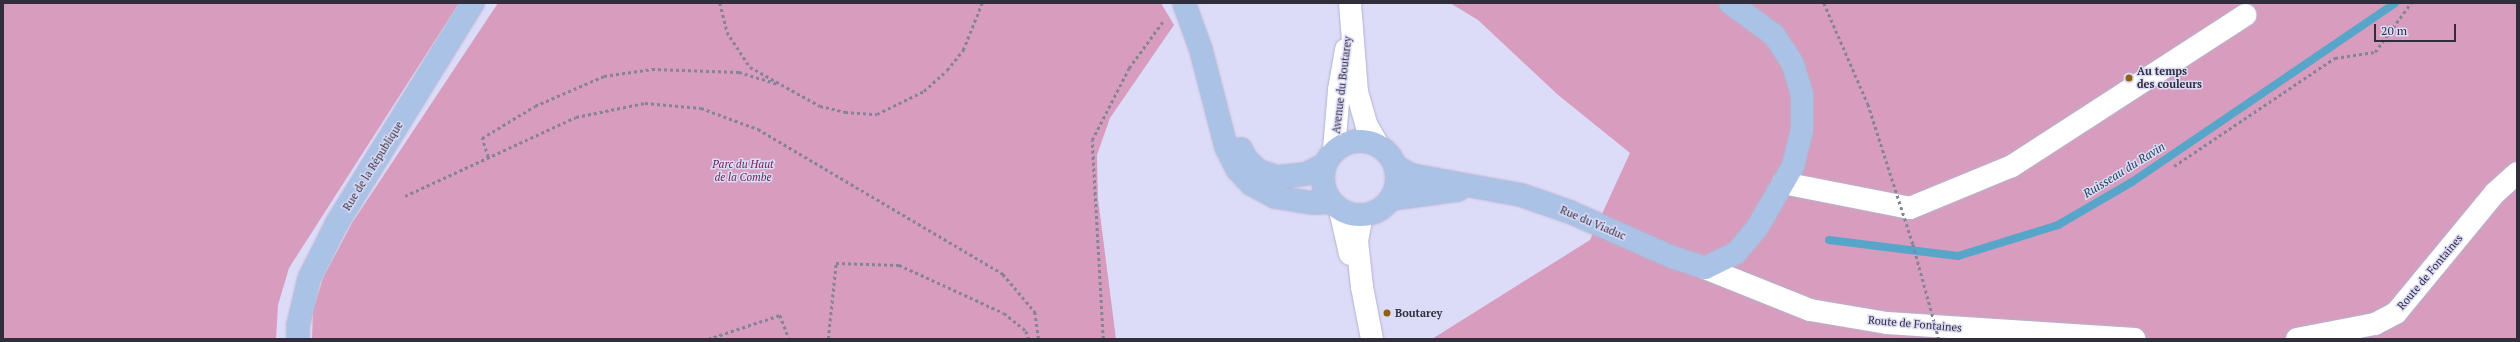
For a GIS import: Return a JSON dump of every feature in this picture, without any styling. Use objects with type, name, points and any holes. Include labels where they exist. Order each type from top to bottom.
[{"type":"main road","name":"Rue de la République","points":[[298,339],[298,326],[309,279],[337,224],[473,3]]},
{"type":"main road","points":[[1705,268],[1736,253],[1757,228],[1793,166],[1802,130],[1802,94],[1793,64],[1774,35],[1730,3]]},
{"type":"main road","points":[[1176,9],[1201,50],[1216,100],[1226,148],[1237,169],[1251,184],[1275,197],[1336,206],[1351,215],[1362,215],[1383,207],[1391,199],[1397,177],[1395,166],[1386,151],[1378,145],[1367,141],[1356,141],[1344,144],[1329,158],[1306,174],[1278,177],[1259,170],[1246,159],[1216,100]]},
{"type":"main road","points":[[1329,158],[1323,184],[1336,206]]},
{"type":"main road","name":"Rue du Viaduc","points":[[1395,166],[1411,174],[1521,195],[1563,210],[1672,257],[1705,268]]},
{"type":"main road","name":"Rue du Viaduc","points":[[1391,199],[1477,187]]},
{"type":"street","name":"Avenue du Boutarey","points":[[1350,11],[1357,92],[1367,126],[1378,145]]},
{"type":"street","name":"Avenue du Boutarey","points":[[1329,158],[1350,11]]},
{"type":"street","points":[[1783,182],[1910,208],[2012,166],[2245,15]]},
{"type":"street","name":"Route de Fontaines","points":[[2296,339],[2374,324],[2396,313],[2495,193],[2517,173]]},
{"type":"street","points":[[1336,206],[1350,255],[1362,287]]},
{"type":"street","points":[[1362,215],[1357,241],[1362,287],[1372,339]]},
{"type":"street","name":"Route de Fontaines","points":[[1705,268],[1810,310],[1888,324],[2134,339]]},
{"type":"path","points":[[720,3],[727,32],[750,67],[820,106],[845,112],[877,114],[924,91],[947,70],[963,50],[982,3]]},
{"type":"path","points":[[1824,3],[1854,68],[1881,142],[1914,244],[1939,339]]},
{"type":"path","points":[[2174,166],[2334,58],[2375,52],[2410,3]]},
{"type":"path","points":[[1103,339],[1092,140],[1129,68],[1176,9]]},
{"type":"path","points":[[488,157],[482,138],[535,106],[604,76],[652,70],[739,72],[783,86]]},
{"type":"path","points":[[405,196],[576,117],[645,103],[701,108],[758,129],[1003,274],[1035,312],[1039,339]]},
{"type":"path","points":[[828,339],[836,263],[899,265],[1004,313],[1026,331],[1029,339]]},
{"type":"path","points":[[708,339],[780,315],[789,339]]},
{"type":"green space","points":[[3,3],[459,3],[289,268],[278,305],[276,339],[3,339]]},
{"type":"green space","name":"Parc du Haut de la Combe","points":[[498,3],[1161,3],[1174,25],[1110,118],[1097,155],[1098,199],[1116,339],[312,339],[313,311],[323,278],[352,223]]},
{"type":"green space","points":[[1450,3],[2517,3],[2517,339],[1432,339],[1590,240],[1630,153],[1557,94],[1478,20]]},
{"type":"waterway","name":"Ruisseau du Ravin","points":[[1829,240],[1958,256],[2058,225],[2132,182],[2395,3]]},
{"type":"place","name":"Au temps des couleurs","points":[[2129,78]]},
{"type":"place","name":"Boutarey","points":[[1387,313]]}]
